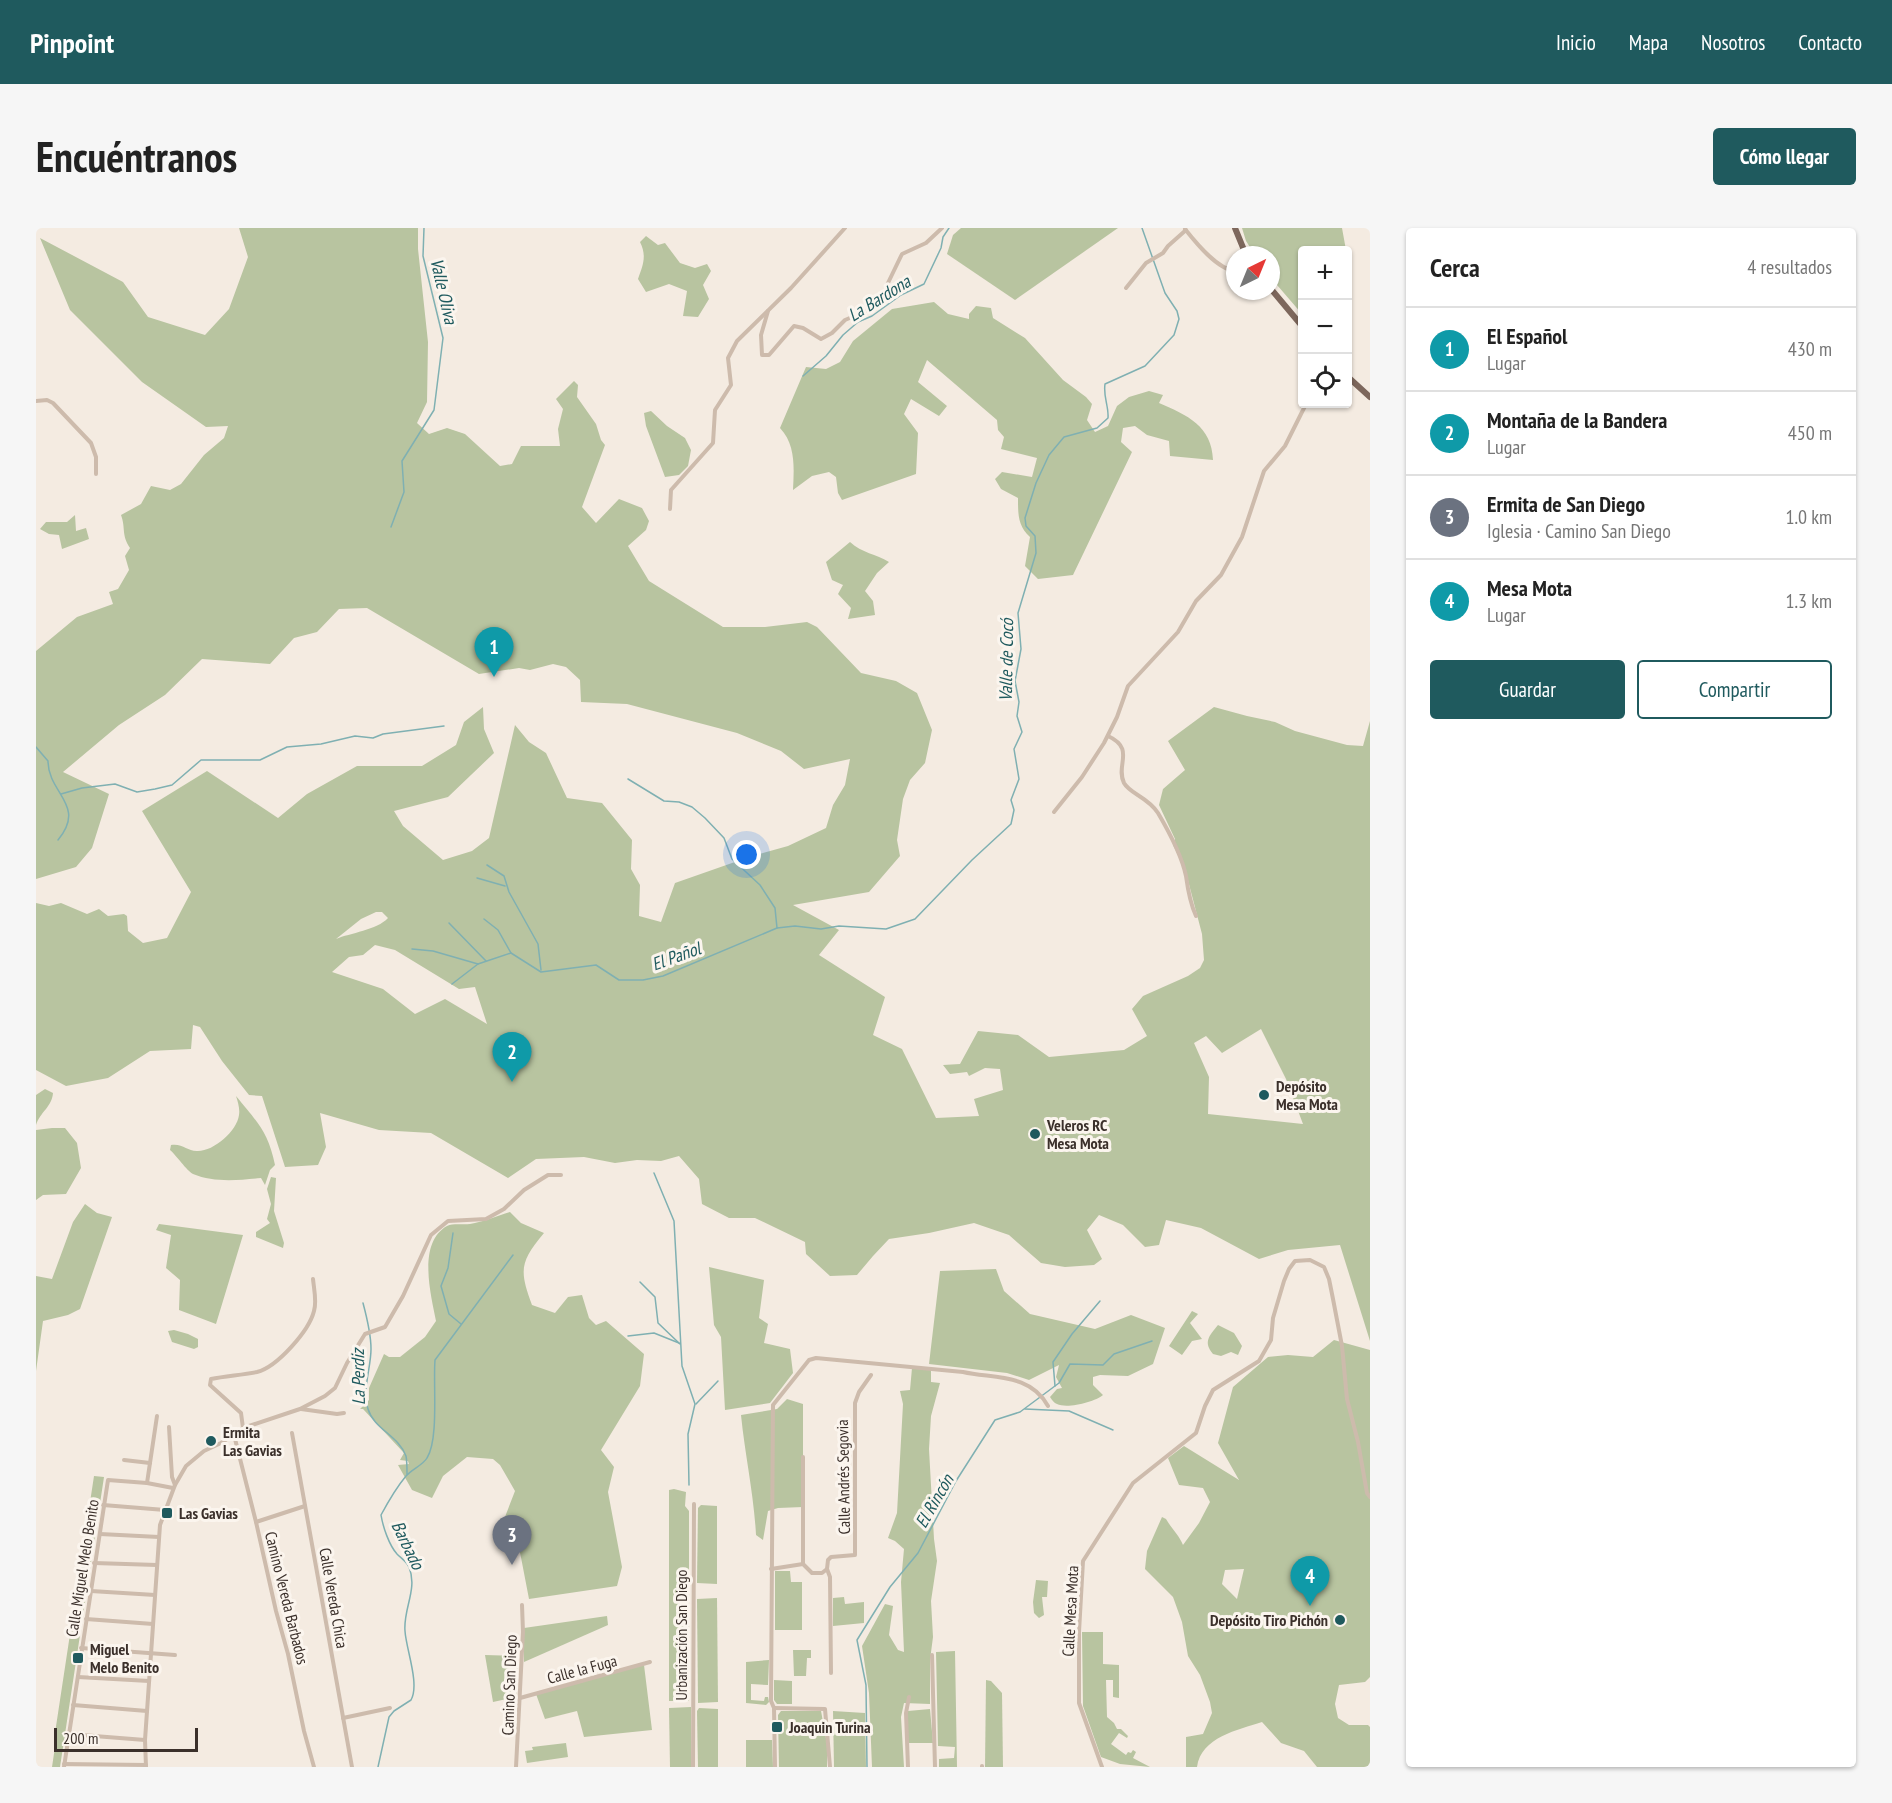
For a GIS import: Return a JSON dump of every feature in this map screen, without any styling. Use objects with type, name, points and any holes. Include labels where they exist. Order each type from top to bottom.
[{"type":"main road","points":[[1235,228],[1242,246]]},
{"type":"main road","points":[[1280,300],[1298,321]]},
{"type":"main road","points":[[1352,381],[1370,397]]},
{"type":"street","points":[[670,509],[671,490],[713,443],[715,410],[731,385],[728,358],[737,341],[845,228]]},
{"type":"street","points":[[768,310],[761,335],[762,355],[768,356],[794,326],[803,328],[821,339],[832,333],[845,320],[883,304],[888,295],[887,285],[902,254],[926,243],[942,228]]},
{"type":"street","points":[[1126,288],[1146,263],[1163,253],[1186,229],[1199,246],[1226,269]]},
{"type":"street","points":[[36,401],[47,400],[53,403],[91,443],[96,457],[96,474]]},
{"type":"street","points":[[1054,812],[1083,777],[1108,736],[1128,686],[1178,632],[1196,601],[1221,575],[1242,537],[1263,471],[1285,446],[1304,408]]},
{"type":"street","points":[[1108,736],[1117,740],[1122,746],[1124,755],[1122,780],[1127,788],[1149,801],[1160,816],[1179,857],[1190,903],[1196,916]]},
{"type":"street","points":[[64,1766],[146,1766],[147,1711],[159,1537],[165,1510],[186,1466],[204,1451],[243,1428],[300,1409],[335,1388],[346,1363],[365,1334],[385,1327],[403,1296],[431,1235],[448,1221],[486,1220],[504,1209],[524,1190],[548,1175],[561,1175]]},
{"type":"street","name":"Calle Mesa Mota","points":[[1102,1767],[1079,1703],[1079,1632],[1083,1561],[1132,1483],[1196,1433],[1213,1390],[1259,1361],[1271,1340],[1274,1318],[1284,1281],[1295,1261],[1311,1260],[1324,1267],[1329,1279],[1342,1346],[1347,1399],[1358,1442],[1367,1493],[1370,1497]]},
{"type":"street","points":[[243,1428],[241,1413],[210,1385],[211,1379],[258,1372],[288,1351],[310,1322],[315,1309],[313,1279]]},
{"type":"street","points":[[775,1767],[774,1708],[771,1701],[772,1405],[809,1360],[816,1358],[863,1361],[982,1376],[1003,1376],[1035,1388],[1048,1406]]},
{"type":"street","name":"Calle Andrés Segovia","points":[[827,1569],[828,1560],[831,1557],[855,1555],[854,1414],[859,1392],[871,1376]]},
{"type":"street","points":[[300,1409],[344,1413]]},
{"type":"street","points":[[157,1416],[147,1483],[174,1487]]},
{"type":"street","points":[[169,1427],[174,1487]]},
{"type":"street","name":"Calle Vereda Chica","points":[[292,1433],[352,1767]]},
{"type":"street","name":"Camino Vereda Barbados","points":[[234,1435],[314,1767]]},
{"type":"street","points":[[803,1457],[803,1564],[812,1573],[822,1573],[827,1569],[830,1577],[831,1673]]},
{"type":"street","points":[[124,1460],[150,1463]]},
{"type":"street","name":"Calle Miguel Melo Benito","points":[[64,1766],[108,1480],[147,1483]]},
{"type":"street","name":"Urbanización San Diego","points":[[693,1767],[694,1504]]},
{"type":"street","points":[[103,1505],[165,1510]]},
{"type":"street","points":[[256,1522],[305,1506]]},
{"type":"street","points":[[100,1534],[159,1537]]},
{"type":"street","points":[[94,1563],[157,1565]]},
{"type":"street","points":[[771,1569],[803,1564]]},
{"type":"street","points":[[91,1591],[155,1595]]},
{"type":"street","name":"Camino San Diego","points":[[516,1767],[523,1632],[522,1605]]},
{"type":"street","points":[[86,1619],[153,1623]]},
{"type":"street","points":[[81,1648],[175,1655]]},
{"type":"street","points":[[932,1655],[935,1767]]},
{"type":"street","name":"Calle la Fuga","points":[[520,1698],[650,1662]]},
{"type":"street","points":[[78,1677],[149,1682]]},
{"type":"street","points":[[908,1767],[906,1713],[909,1697]]},
{"type":"street","points":[[73,1705],[147,1711]]},
{"type":"street","points":[[343,1718],[390,1708]]},
{"type":"street","points":[[774,1708],[825,1709],[830,1767]]},
{"type":"street","points":[[69,1734],[146,1740]]},
{"type":"green space","points":[[239,228],[418,228],[418,249],[428,342],[427,402],[417,423],[429,434],[447,428],[465,434],[500,466],[512,464],[521,446],[560,446],[558,429],[563,409],[556,399],[574,381],[578,385],[577,397],[596,424],[605,445],[582,507],[596,523],[619,499],[642,508],[649,521],[646,530],[628,546],[649,581],[723,627],[765,627],[807,622],[817,627],[861,673],[896,681],[917,693],[932,730],[925,763],[910,780],[903,799],[897,840],[900,856],[869,892],[793,905],[839,930],[819,955],[885,997],[873,1035],[902,1049],[936,1118],[979,1116],[974,1099],[1003,1090],[1000,1069],[985,1068],[969,1076],[967,1072],[950,1074],[943,1065],[960,1064],[978,1031],[1018,1035],[1049,1057],[1124,1050],[1147,1036],[1132,1009],[1143,996],[1188,976],[1200,968],[1204,960],[1202,934],[1185,869],[1173,845],[1175,839],[1159,805],[1163,789],[1185,770],[1168,741],[1214,707],[1275,722],[1295,731],[1347,745],[1363,746],[1370,721],[1370,1341],[1340,1245],[1288,1250],[1259,1259],[1201,1228],[1166,1220],[1159,1245],[1145,1247],[1123,1225],[1099,1215],[1087,1230],[1102,1259],[1094,1265],[1065,1267],[1041,1263],[1009,1235],[974,1223],[889,1239],[857,1275],[830,1276],[806,1254],[805,1242],[755,1218],[729,1218],[702,1204],[699,1179],[679,1156],[661,1161],[637,1160],[615,1163],[584,1157],[536,1159],[508,1178],[431,1133],[379,1130],[320,1113],[326,1147],[318,1165],[285,1167],[262,1096],[249,1095],[222,1061],[200,1027],[193,1025],[191,1049],[150,1051],[108,1078],[66,1086],[36,1070],[36,903],[49,906],[61,903],[87,914],[99,909],[108,916],[124,914],[127,916],[128,931],[143,943],[167,938],[191,892],[142,811],[207,771],[278,818],[307,794],[357,766],[422,766],[456,745],[464,722],[483,707],[484,729],[494,753],[448,797],[394,811],[403,826],[443,860],[472,851],[489,838],[515,725],[529,742],[546,753],[567,798],[602,803],[632,840],[631,869],[640,885],[639,916],[661,922],[675,883],[788,846],[826,828],[833,805],[845,785],[850,759],[804,769],[781,751],[737,733],[627,704],[581,702],[580,680],[566,667],[553,664],[530,670],[519,668],[479,674],[367,608],[339,609],[317,632],[294,638],[270,664],[202,659],[165,695],[119,725],[63,772],[109,794],[92,848],[76,867],[36,879],[36,651],[77,617],[113,604],[109,592],[118,589],[129,570],[125,556],[130,548],[121,515],[141,504],[151,486],[170,490],[181,484],[204,455],[224,438],[228,426],[206,427],[142,382],[70,310],[40,238],[123,282],[148,317],[205,335],[229,309],[248,257]],"holes":[[[376,912],[382,912],[388,918],[370,928],[336,939],[361,919]],[[375,945],[395,950],[459,989],[475,987],[487,1024],[445,999],[415,1014],[383,989],[332,972],[349,957],[363,955]],[[1261,1029],[1286,1079],[1303,1124],[1208,1114],[1209,1077],[1194,1043],[1206,1036],[1222,1053]]]},
{"type":"green space","points":[[961,228],[1118,228],[1015,300],[947,254],[953,235]]},
{"type":"green space","points":[[1242,228],[1342,228],[1345,246],[1298,246],[1298,309],[1280,288],[1280,246],[1249,246]]},
{"type":"green space","points":[[646,236],[658,245],[665,243],[680,263],[695,268],[707,264],[711,271],[703,285],[709,299],[698,317],[683,316],[687,291],[669,284],[646,292],[638,279],[644,256],[640,242]]},
{"type":"green space","points":[[934,302],[948,314],[969,319],[969,314],[976,306],[991,308],[993,318],[1025,338],[1063,380],[1092,404],[1087,420],[1095,432],[1108,426],[1117,406],[1129,397],[1149,391],[1163,395],[1159,403],[1188,417],[1203,430],[1212,448],[1213,460],[1170,456],[1169,441],[1147,435],[1135,426],[1123,428],[1121,442],[1132,452],[1073,575],[1038,579],[1025,566],[1030,537],[1023,529],[1020,520],[1018,498],[1001,489],[995,479],[1002,472],[1032,477],[1037,458],[1001,449],[1004,437],[998,430],[997,420],[927,360],[918,382],[947,406],[939,416],[911,399],[904,414],[918,433],[916,474],[842,500],[838,493],[836,477],[829,472],[812,476],[793,490],[794,465],[791,449],[780,428],[806,367],[826,369],[840,362],[853,341],[892,309]]},
{"type":"green space","points":[[651,411],[685,438],[691,450],[688,466],[679,475],[665,477],[646,426],[644,413]]},
{"type":"green space","points":[[75,515],[76,531],[86,528],[89,539],[62,549],[59,535],[49,534],[40,529],[46,522],[67,522]]},
{"type":"green space","points":[[850,542],[859,549],[889,562],[877,573],[865,591],[873,601],[875,615],[848,619],[851,608],[838,594],[843,585],[832,580],[826,562]]},
{"type":"green space","points":[[45,1089],[53,1093],[52,1098],[36,1125],[36,1095]]},
{"type":"green space","points":[[236,1096],[261,1128],[272,1153],[275,1165],[270,1170],[265,1185],[261,1178],[218,1180],[201,1177],[188,1170],[170,1150],[171,1145],[175,1145],[194,1151],[204,1150],[224,1139],[234,1127],[239,1115]]},
{"type":"green space","points":[[65,1128],[77,1143],[81,1168],[66,1194],[43,1195],[36,1200],[36,1130]]},
{"type":"green space","points":[[271,1177],[276,1178],[274,1211],[284,1243],[283,1248],[256,1237],[256,1232],[270,1223],[267,1219],[271,1204],[267,1189]]},
{"type":"green space","points":[[85,1204],[97,1213],[112,1217],[80,1309],[68,1315],[43,1321],[36,1371],[36,1276],[52,1279],[73,1222]]},
{"type":"green space","points":[[510,1212],[521,1223],[544,1233],[530,1252],[524,1267],[525,1283],[532,1305],[555,1313],[568,1297],[582,1295],[589,1318],[596,1325],[606,1321],[644,1354],[640,1386],[601,1450],[614,1467],[608,1492],[622,1567],[617,1586],[529,1599],[519,1547],[515,1548],[503,1541],[503,1522],[515,1491],[500,1465],[493,1459],[467,1457],[443,1476],[432,1498],[412,1490],[398,1465],[409,1464],[408,1461],[400,1460],[404,1453],[363,1409],[360,1409],[369,1400],[369,1388],[384,1354],[389,1357],[400,1357],[425,1337],[436,1321],[428,1270],[432,1244],[438,1234],[449,1225],[475,1223]]},
{"type":"green space","points":[[159,1224],[243,1235],[216,1324],[179,1310],[180,1280],[166,1268],[171,1235],[156,1230]]},
{"type":"green space","points":[[709,1267],[764,1280],[759,1318],[768,1324],[764,1343],[790,1349],[793,1373],[770,1403],[725,1410],[721,1337],[714,1325]]},
{"type":"green space","points":[[996,1269],[1004,1291],[1030,1314],[1095,1329],[1131,1315],[1165,1328],[1153,1364],[1128,1376],[1093,1377],[1093,1385],[1103,1395],[1088,1402],[1067,1406],[1056,1404],[1050,1397],[1057,1389],[1062,1388],[1056,1377],[1059,1365],[1029,1380],[1007,1373],[929,1364],[940,1271]]},
{"type":"green space","points":[[1192,1311],[1198,1314],[1190,1323],[1202,1339],[1192,1341],[1182,1355],[1169,1346]]},
{"type":"green space","points":[[1218,1325],[1234,1333],[1242,1346],[1238,1355],[1231,1352],[1221,1356],[1213,1354],[1210,1350],[1208,1339]]},
{"type":"green space","points":[[174,1330],[198,1339],[198,1347],[194,1349],[172,1342],[168,1331]]},
{"type":"green space","points":[[1334,1340],[1370,1350],[1370,1677],[1365,1682],[1339,1685],[1335,1704],[1338,1718],[1349,1725],[1368,1725],[1370,1727],[1370,1767],[1317,1767],[1304,1751],[1281,1743],[1262,1722],[1222,1736],[1205,1748],[1197,1767],[1186,1767],[1186,1737],[1203,1734],[1212,1713],[1210,1702],[1200,1675],[1188,1656],[1182,1622],[1173,1597],[1145,1569],[1147,1551],[1162,1517],[1166,1519],[1183,1545],[1199,1523],[1210,1502],[1203,1488],[1179,1485],[1168,1458],[1184,1446],[1239,1480],[1218,1443],[1233,1387],[1268,1357],[1288,1355],[1313,1357]],"holes":[[[1244,1569],[1237,1599],[1222,1584],[1225,1570]]]},
{"type":"green space","points":[[912,1368],[931,1369],[931,1382],[940,1383],[931,1416],[929,1449],[937,1561],[931,1601],[933,1637],[930,1660],[930,1704],[904,1703],[901,1717],[904,1767],[872,1767],[869,1693],[862,1646],[885,1604],[893,1606],[889,1635],[898,1650],[904,1652],[901,1582],[904,1549],[888,1538],[897,1513],[903,1404],[900,1391],[910,1390]]},
{"type":"green space","points":[[787,1399],[803,1404],[803,1507],[778,1508],[768,1511],[763,1540],[756,1535],[741,1415],[777,1409]]},
{"type":"green space","points":[[94,1476],[104,1477],[60,1767],[52,1767],[55,1733]]},
{"type":"green space","points":[[669,1490],[686,1492],[685,1506],[689,1511],[689,1701],[669,1701]]},
{"type":"green space","points":[[701,1505],[717,1506],[717,1584],[697,1583],[698,1508]]},
{"type":"green space","points":[[775,1571],[790,1571],[791,1582],[802,1582],[802,1630],[775,1630]]},
{"type":"green space","points":[[1036,1580],[1048,1581],[1047,1597],[1042,1597],[1044,1615],[1039,1618],[1034,1613],[1033,1602]]},
{"type":"green space","points":[[844,1597],[845,1604],[864,1602],[864,1623],[833,1626],[833,1598]]},
{"type":"green space","points":[[717,1598],[718,1702],[698,1703],[697,1599]]},
{"type":"green space","points":[[607,1616],[608,1625],[524,1662],[524,1628]]},
{"type":"green space","points":[[1082,1632],[1103,1632],[1103,1664],[1119,1665],[1119,1698],[1113,1697],[1113,1680],[1106,1680],[1107,1717],[1117,1729],[1121,1729],[1128,1736],[1127,1738],[1119,1733],[1111,1744],[1126,1755],[1133,1750],[1136,1752],[1133,1758],[1150,1767],[1120,1764],[1101,1757],[1083,1706]]},
{"type":"green space","points":[[793,1650],[811,1650],[811,1658],[807,1658],[806,1676],[794,1676]]},
{"type":"green space","points":[[955,1651],[957,1767],[939,1767],[939,1759],[954,1758],[955,1747],[938,1746],[936,1652]]},
{"type":"green space","points":[[485,1655],[518,1656],[516,1697],[493,1702]]},
{"type":"green space","points":[[769,1660],[768,1685],[751,1684],[751,1700],[764,1701],[765,1697],[768,1697],[769,1702],[766,1705],[746,1703],[746,1662]]},
{"type":"green space","points":[[644,1665],[652,1730],[584,1737],[577,1711],[545,1719],[536,1694]]},
{"type":"green space","points":[[774,1680],[792,1681],[792,1704],[777,1704],[774,1700]]},
{"type":"green space","points":[[986,1680],[991,1681],[1002,1693],[1003,1767],[985,1767]]},
{"type":"green space","points":[[691,1707],[691,1767],[670,1767],[669,1708]]},
{"type":"green space","points":[[699,1708],[718,1709],[718,1767],[698,1767],[697,1711]]},
{"type":"green space","points":[[930,1709],[933,1743],[907,1743],[908,1711]]},
{"type":"green space","points":[[781,1711],[821,1711],[827,1744],[827,1767],[779,1767],[778,1715]]},
{"type":"green space","points":[[833,1711],[865,1713],[866,1767],[834,1767]]},
{"type":"green space","points":[[746,1740],[772,1740],[773,1767],[746,1767]]},
{"type":"green space","points":[[566,1743],[568,1757],[527,1763],[525,1751],[533,1750],[532,1747]]},
{"type":"waterway","name":"Valle Oliva","points":[[391,527],[404,492],[402,461],[434,410],[443,338],[423,256],[424,228]]},
{"type":"waterway","name":"La Bardona","points":[[803,376],[826,356],[843,335],[858,322],[872,316],[901,295],[924,284],[941,248],[943,237],[949,228]]},
{"type":"waterway","name":"Valle de Cocó","points":[[628,779],[664,801],[679,802],[692,807],[705,818],[724,838],[732,859],[760,885],[775,908],[777,928],[795,926],[821,929],[839,926],[886,929],[915,919],[972,860],[1011,824],[1014,810],[1011,800],[1019,779],[1014,749],[1022,732],[1017,716],[1019,702],[1015,681],[1021,649],[1018,613],[1036,553],[1035,536],[1026,526],[1025,518],[1036,483],[1049,455],[1064,437],[1097,428],[1108,418],[1105,384],[1145,366],[1174,335],[1179,319],[1177,311],[1165,293],[1142,228]]},
{"type":"waterway","points":[[61,794],[82,788],[115,784],[137,792],[155,789],[172,785],[201,760],[260,760],[287,747],[321,744],[355,736],[373,738],[383,734],[444,726]]},
{"type":"waterway","points":[[36,747],[48,761],[54,782],[68,808],[69,818],[66,828],[58,840]]},
{"type":"waterway","points":[[487,865],[504,876],[509,892],[538,944],[541,970]]},
{"type":"waterway","points":[[477,878],[505,886]]},
{"type":"waterway","points":[[484,919],[498,930],[511,953]]},
{"type":"waterway","points":[[449,923],[486,961]]},
{"type":"waterway","name":"El Pañol","points":[[412,949],[433,951],[478,964],[511,953],[541,972],[596,965],[619,980],[643,980],[663,976],[777,928]]},
{"type":"waterway","points":[[452,984],[478,964]]},
{"type":"waterway","points":[[654,1173],[674,1221],[682,1366],[695,1404],[688,1434],[689,1485]]},
{"type":"waterway","points":[[453,1233],[448,1268],[441,1286],[449,1314],[461,1324]]},
{"type":"waterway","name":"Barbado","points":[[378,1767],[389,1717],[411,1700],[414,1685],[405,1631],[412,1583],[411,1575],[408,1565],[391,1546],[381,1515],[402,1481],[427,1458],[431,1449],[434,1425],[435,1360],[513,1255]]},
{"type":"waterway","points":[[640,1282],[655,1297],[658,1323],[680,1344]]},
{"type":"waterway","points":[[1055,1386],[1053,1362],[1072,1334],[1100,1301]]},
{"type":"waterway","name":"La Perdiz","points":[[363,1303],[371,1343],[366,1402],[375,1422],[403,1449],[406,1456],[407,1474]]},
{"type":"waterway","points":[[628,1336],[654,1333],[679,1343]]},
{"type":"waterway","name":"El Rincón","points":[[867,1767],[866,1685],[857,1640],[890,1587],[918,1553],[956,1481],[995,1420],[1020,1412],[1059,1383],[1070,1364],[1103,1365],[1114,1354],[1152,1341]]},
{"type":"waterway","points":[[696,1404],[718,1381]]},
{"type":"waterway","points":[[1025,1409],[1069,1411],[1113,1430]]},
{"type":"place","name":"El Español","points":[[494,677]]},
{"type":"place","name":"Montaña de la Bandera","points":[[512,1082]]},
{"type":"place","name":"Depósito Mesa Mota","points":[[1264,1095]]},
{"type":"place","name":"Veleros RC Mesa Mota","points":[[1035,1134]]},
{"type":"place","name":"Ermita Las Gavias","points":[[211,1441]]},
{"type":"place","name":"Las Gavias","points":[[167,1513]]},
{"type":"place","name":"Ermita de San Diego","points":[[512,1565]]},
{"type":"place","name":"Mesa Mota","points":[[1310,1606]]},
{"type":"place","name":"Depósito Tiro Pichón","points":[[1340,1620]]},
{"type":"place","name":"Miguel Melo Benito","points":[[78,1658]]},
{"type":"place","name":"Joaquin Turina","points":[[777,1727]]}]
